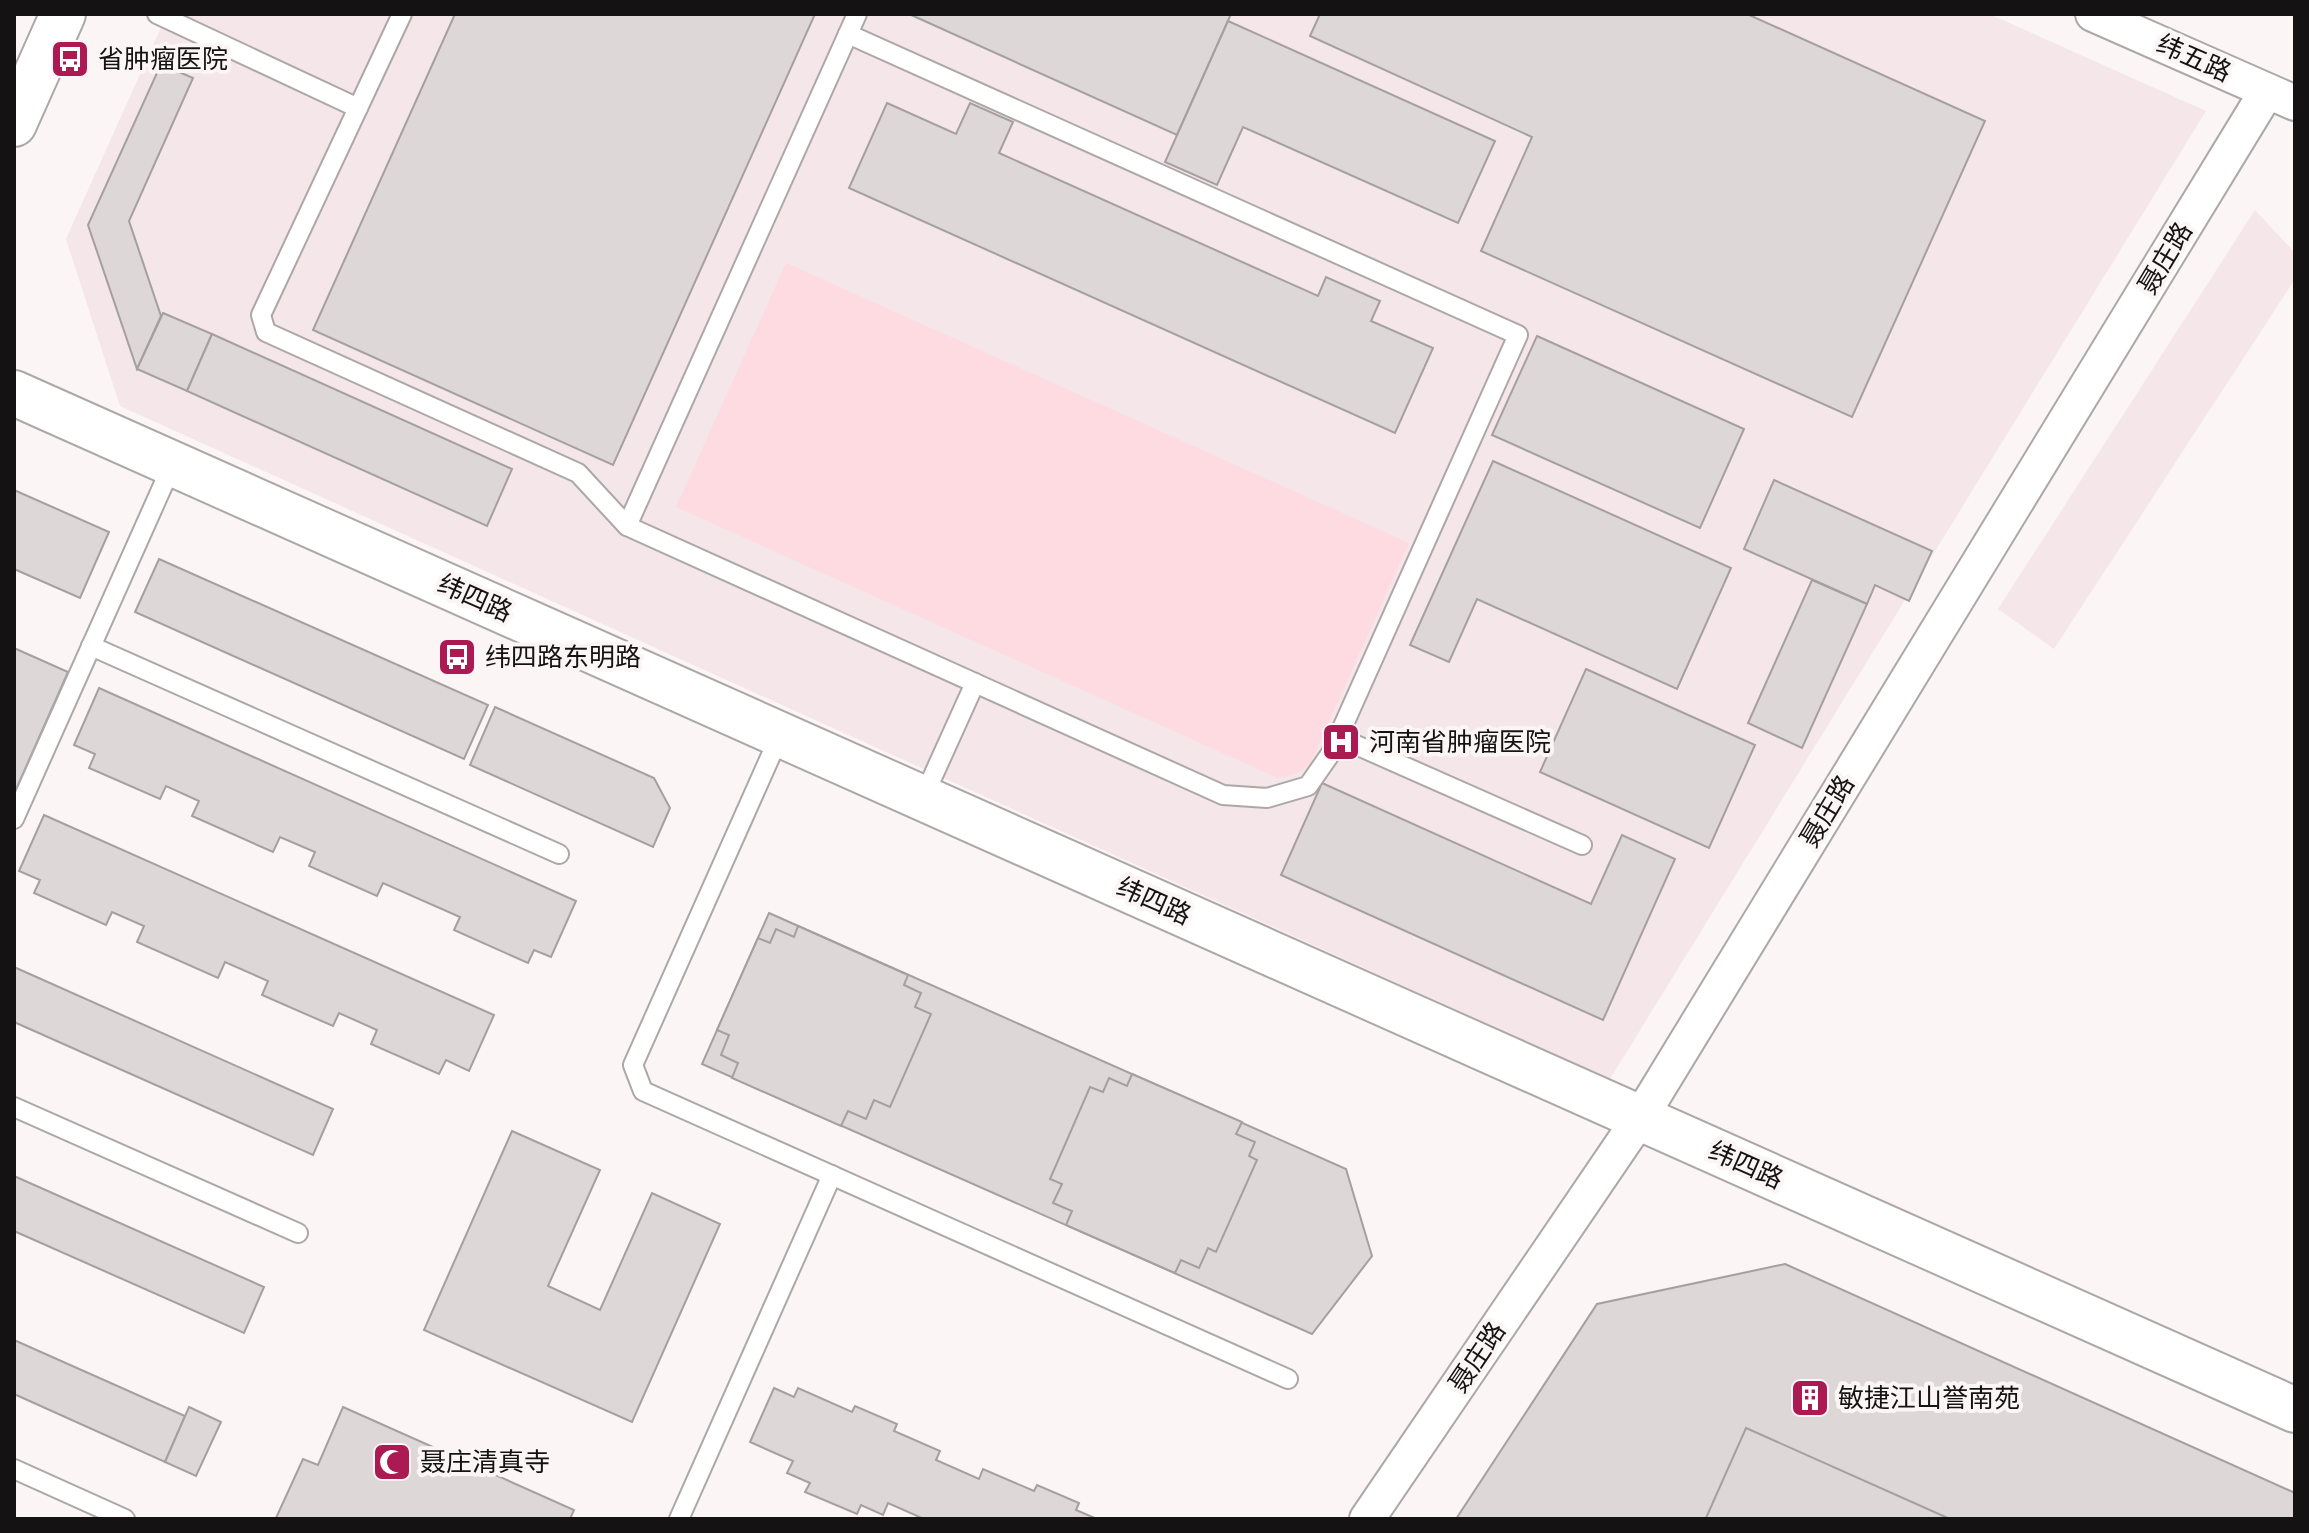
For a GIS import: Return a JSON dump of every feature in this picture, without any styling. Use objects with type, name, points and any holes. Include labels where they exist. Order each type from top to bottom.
[{"type":"street","points":[[14,124],[63,14]]},
{"type":"street","name":"纬五路","points":[[2093,14],[2281,97]]},
{"type":"street","name":"聂庄路","points":[[1367,1519],[1640,1118],[2281,97]]},
{"type":"street","name":"纬四路","points":[[14,393],[2295,1410]]},
{"type":"lane","points":[[157,14],[358,108]]},
{"type":"lane","points":[[402,14],[261,315],[266,332],[578,473],[627,526],[1223,795],[1267,798],[1308,786],[1338,737],[1518,335],[848,34]]},
{"type":"lane","points":[[627,526],[857,14]]},
{"type":"lane","points":[[14,819],[173,463]]},
{"type":"lane","points":[[91,646],[559,854]]},
{"type":"lane","points":[[923,798],[975,683]]},
{"type":"lane","points":[[780,735],[633,1065],[643,1091],[1288,1379]]},
{"type":"lane","points":[[1338,737],[1582,845]]},
{"type":"lane","points":[[14,1107],[298,1233]]},
{"type":"lane","points":[[679,1519],[832,1175]]},
{"type":"lane","points":[[14,1469],[125,1519]]},
{"type":"shaded area","name":"河南省肿瘤医院","points":[[167,14],[1989,14],[2206,111],[1610,1079],[120,406],[66,239]]},
{"type":"shaded area","points":[[2255,210],[2295,253],[2295,279],[2054,649],[1998,609]]},
{"type":"shaded area","points":[[786,263],[1409,543],[1310,764],[1298,773],[1278,778],[676,507]]},
{"type":"building","points":[[455,14],[815,14],[613,465],[313,330]]},
{"type":"building","points":[[909,14],[1231,14],[1177,135]]},
{"type":"building","points":[[1320,14],[1747,14],[1985,121],[1852,417],[1481,251],[1532,137],[1310,36]]},
{"type":"building","points":[[1228,21],[1495,141],[1458,223],[1243,127],[1217,185],[1165,162]]},
{"type":"building","points":[[161,64],[193,78],[129,221],[161,316],[137,369],[88,225]]},
{"type":"building","points":[[887,103],[956,134],[970,103],[1013,122],[999,153],[1318,296],[1326,277],[1380,301],[1371,321],[1433,348],[1395,433],[849,188]]},
{"type":"building","points":[[163,313],[212,334],[187,391],[137,369]]},
{"type":"building","points":[[212,334],[512,469],[487,526],[187,391]]},
{"type":"building","points":[[1537,336],[1744,429],[1700,528],[1492,435]]},
{"type":"building","points":[[1493,461],[1731,568],[1677,689],[1477,599],[1449,662],[1410,645]]},
{"type":"building","points":[[1774,480],[1932,551],[1909,601],[1875,585],[1867,604],[1744,549]]},
{"type":"building","points":[[14,490],[109,532],[80,598],[14,569]]},
{"type":"building","points":[[159,559],[488,705],[464,759],[135,612]]},
{"type":"building","points":[[1812,580],[1867,604],[1802,748],[1748,723]]},
{"type":"building","points":[[14,648],[68,672],[14,794]]},
{"type":"building","points":[[1586,669],[1755,745],[1709,848],[1540,772]]},
{"type":"building","points":[[99,688],[576,901],[551,957],[534,950],[528,963],[454,930],[460,917],[383,883],[377,896],[309,866],[315,852],[280,837],[273,852],[192,816],[199,801],[166,786],[160,799],[89,768],[95,754],[74,745]]},
{"type":"building","points":[[495,707],[654,778],[670,808],[653,847],[470,765]]},
{"type":"building","points":[[1322,783],[1591,904],[1622,835],[1675,859],[1603,1020],[1281,875]]},
{"type":"building","points":[[44,815],[494,1015],[469,1071],[446,1060],[439,1074],[371,1044],[377,1030],[339,1013],[333,1026],[262,995],[268,981],[225,962],[218,978],[137,942],[144,926],[112,912],[106,925],[34,893],[40,880],[19,871]]},
{"type":"building","points":[[769,913],[1346,1169],[1372,1256],[1312,1334],[702,1064]]},
{"type":"building","points":[[798,926],[908,975],[904,985],[921,993],[915,1007],[931,1014],[890,1107],[874,1100],[866,1119],[848,1111],[841,1126],[732,1078],[738,1063],[721,1055],[729,1035],[717,1030],[758,938],[770,943],[776,929],[794,937]]},
{"type":"building","points":[[14,967],[333,1109],[313,1155],[14,1022]]},
{"type":"building","points":[[1132,1074],[1242,1122],[1236,1134],[1255,1142],[1249,1156],[1257,1160],[1216,1252],[1208,1248],[1199,1268],[1181,1260],[1175,1273],[1066,1225],[1072,1211],[1053,1203],[1062,1184],[1050,1179],[1090,1087],[1103,1092],[1109,1078],[1127,1086]]},
{"type":"building","points":[[512,1131],[600,1170],[548,1286],[600,1310],[652,1193],[720,1224],[632,1422],[424,1330]]},
{"type":"building","points":[[14,1176],[264,1287],[244,1333],[14,1231]]},
{"type":"building","name":"敏捷江山誉南苑","points":[[1785,1264],[2295,1493],[2295,1519],[1456,1519],[1597,1304]]},
{"type":"building","points":[[14,1340],[185,1416],[165,1462],[14,1394]]},
{"type":"building","points":[[774,1388],[794,1397],[798,1388],[852,1412],[855,1406],[897,1424],[894,1431],[940,1451],[936,1460],[979,1479],[983,1469],[1034,1491],[1037,1485],[1079,1503],[1076,1510],[1097,1519],[924,1519],[888,1503],[883,1515],[861,1505],[857,1514],[805,1492],[810,1483],[787,1473],[793,1461],[750,1442]]},
{"type":"building","points":[[189,1407],[221,1422],[196,1476],[165,1462]]},
{"type":"building","name":"聂庄清真寺","points":[[343,1407],[574,1510],[570,1519],[276,1518],[303,1459],[318,1465]]},
{"type":"building","points":[[1746,1428],[1950,1519],[1706,1518]]},
{"type":"place","name":"省肿瘤医院","points":[[70,59]]},
{"type":"place","name":"纬四路东明路","points":[[457,657]]},
{"type":"place","name":"河南省肿瘤医院","points":[[1341,742]]},
{"type":"place","name":"敏捷江山誉南苑","points":[[1810,1398]]},
{"type":"place","name":"聂庄清真寺","points":[[392,1462]]}]
